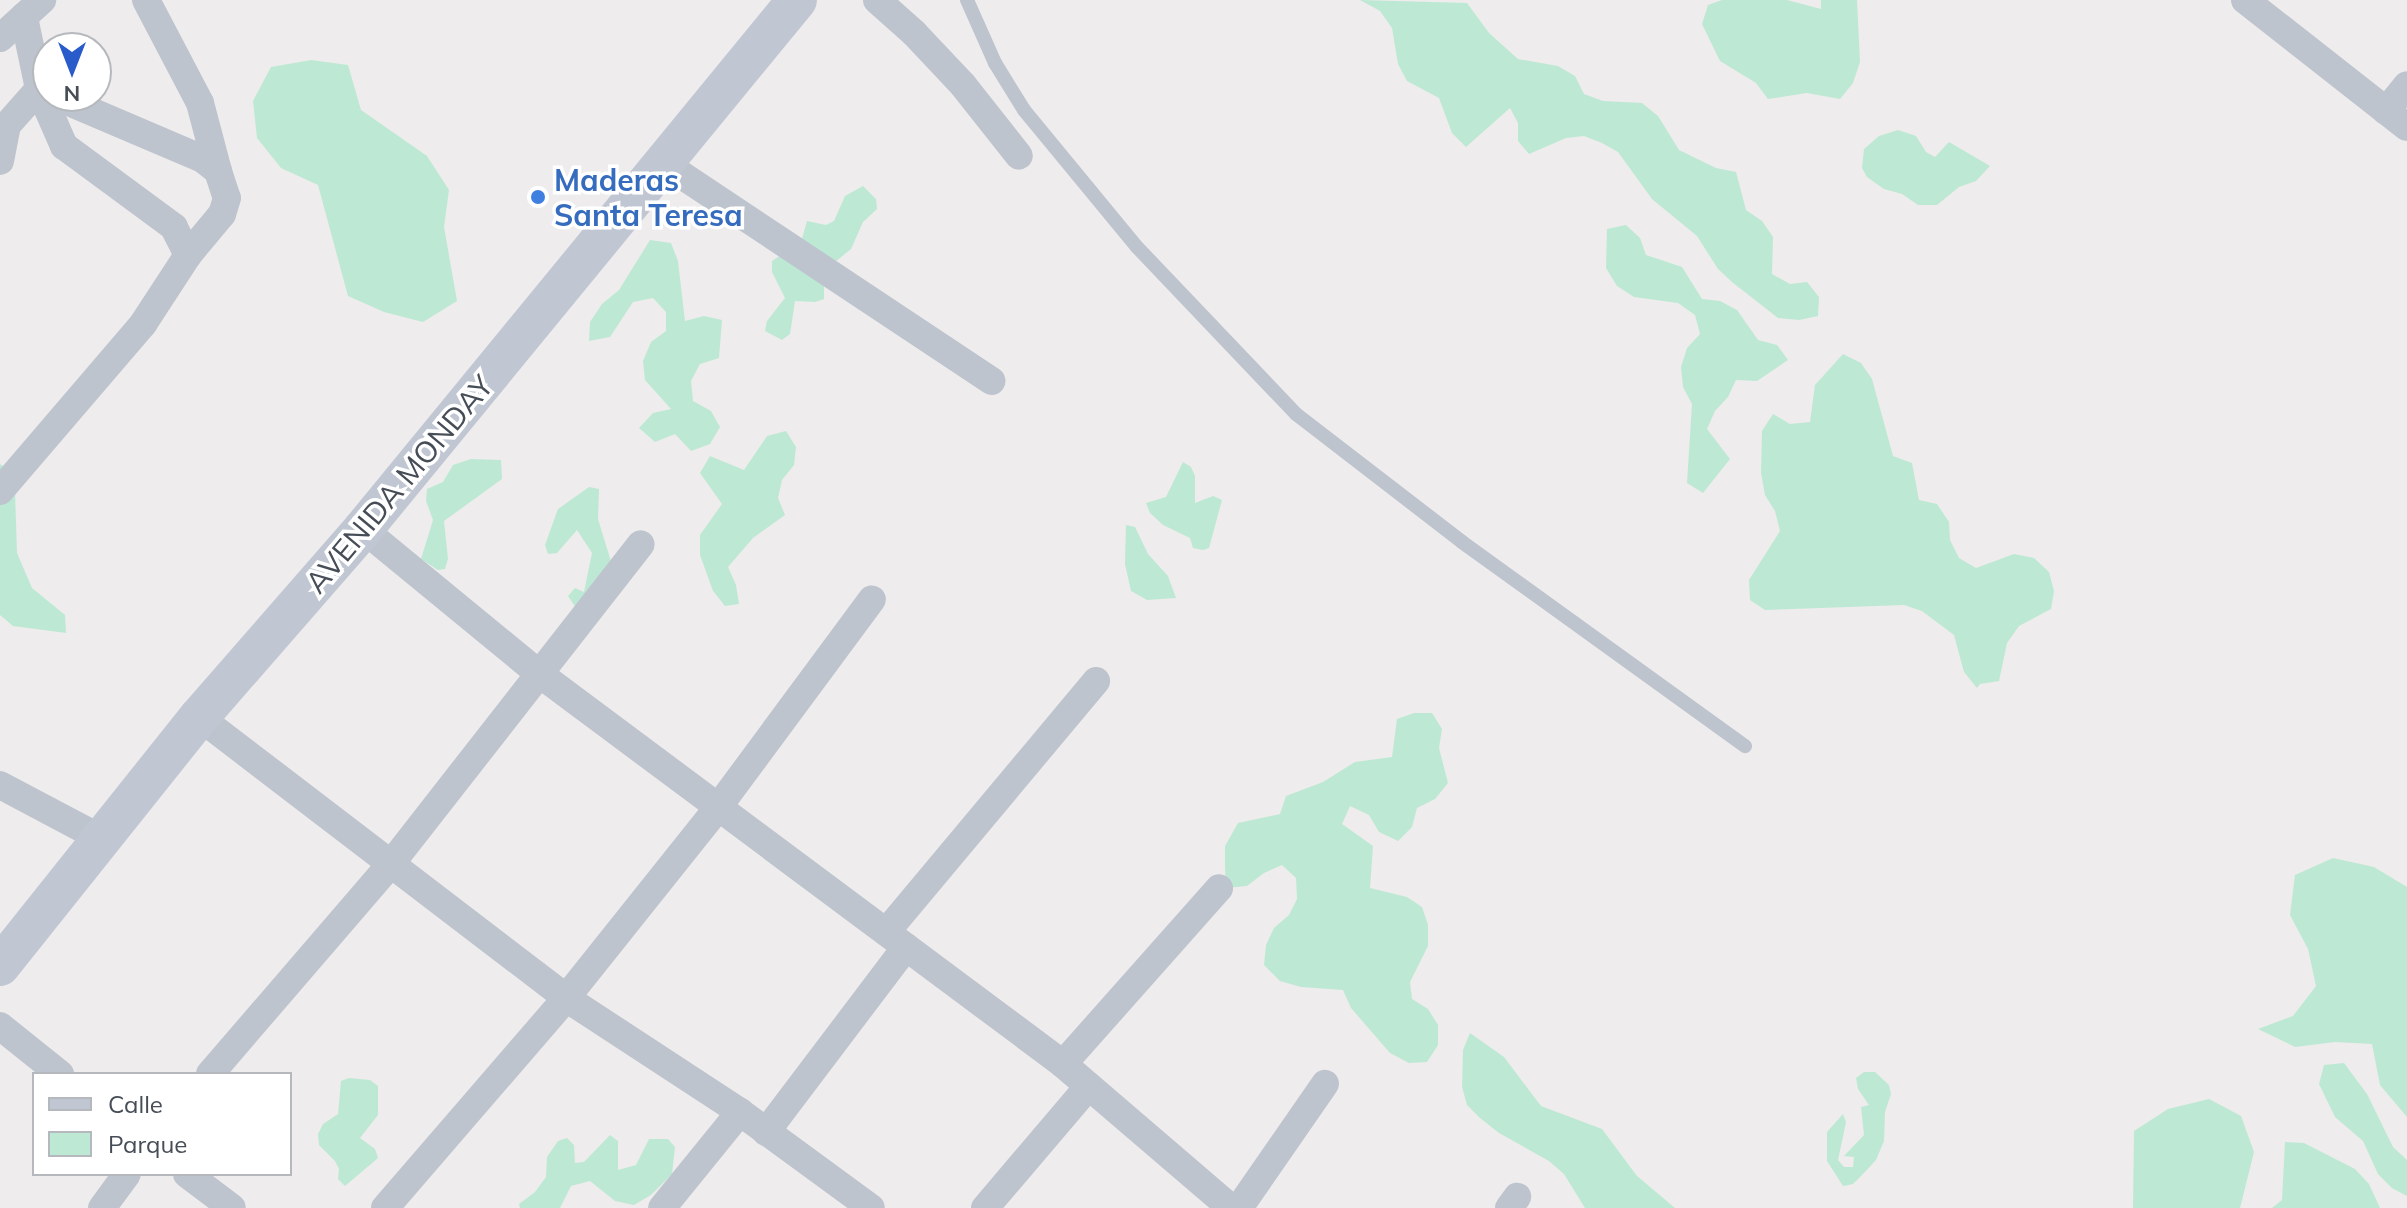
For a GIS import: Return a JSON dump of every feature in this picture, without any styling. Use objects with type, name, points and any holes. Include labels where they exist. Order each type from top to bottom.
[{"type":"main road","name":"AVENIDA MONDAY","points":[[0,966],[199,717],[363,529],[797,0]]},
{"type":"street","points":[[1,486],[143,324],[188,255],[222,214],[227,198],[200,103],[146,0]]},
{"type":"street","points":[[877,0],[914,33],[963,85],[1019,156]]},
{"type":"street","points":[[2245,0],[2396,119],[2407,85]]},
{"type":"street","points":[[0,38],[33,9]]},
{"type":"street","points":[[33,9],[37,32]]},
{"type":"street","points":[[0,161],[4,129],[32,106]]},
{"type":"street","points":[[53,112],[64,146],[174,227],[188,255]]},
{"type":"street","points":[[92,112],[203,159],[218,171]]},
{"type":"street","points":[[665,164],[992,381]]},
{"type":"street","points":[[363,529],[541,675],[1063,1064],[1231,1208]]},
{"type":"street","points":[[212,1072],[390,865],[641,544]]},
{"type":"street","points":[[385,1208],[566,998],[719,806],[872,599]]},
{"type":"street","points":[[766,1132],[897,939],[1096,681]]},
{"type":"street","points":[[199,717],[566,998],[740,1112],[871,1208]]},
{"type":"street","points":[[0,785],[100,838]]},
{"type":"street","points":[[1063,1064],[1219,888]]},
{"type":"street","points":[[0,1026],[58,1072]]},
{"type":"street","points":[[1239,1208],[1325,1084]]},
{"type":"street","points":[[985,1208],[1089,1086]]},
{"type":"street","points":[[662,1208],[740,1112]]},
{"type":"street","points":[[102,1208],[126,1176]]},
{"type":"street","points":[[190,1176],[232,1208]]},
{"type":"lane","points":[[967,0],[995,63],[1024,110],[1137,247],[1296,414],[1462,542],[1745,746]]},
{"type":"green space","points":[[1360,0],[1467,3],[1489,33],[1518,59],[1558,66],[1575,76],[1584,94],[1603,101],[1642,103],[1658,116],[1679,150],[1716,168],[1736,172],[1746,210],[1762,221],[1773,237],[1772,274],[1790,284],[1807,282],[1819,297],[1818,316],[1799,320],[1778,318],[1732,282],[1718,269],[1697,236],[1652,199],[1618,152],[1602,143],[1584,136],[1566,138],[1529,154],[1518,141],[1518,123],[1510,108],[1466,147],[1452,133],[1439,98],[1407,81],[1398,64],[1392,28],[1380,11]]},
{"type":"green space","points":[[1722,0],[1787,0],[1821,9],[1821,0],[1857,0],[1860,62],[1853,83],[1840,99],[1807,93],[1768,99],[1756,83],[1720,61],[1702,24],[1708,5]]},
{"type":"green space","points":[[311,60],[348,65],[361,110],[427,156],[449,190],[444,227],[457,301],[423,322],[384,312],[348,296],[318,185],[281,168],[257,138],[253,101],[271,67]]},
{"type":"green space","points":[[1898,130],[1916,136],[1926,152],[1935,157],[1949,142],[1990,166],[1976,181],[1959,187],[1937,205],[1918,205],[1902,194],[1884,189],[1867,177],[1862,168],[1864,149],[1879,136]]},
{"type":"green space","points":[[863,186],[876,199],[877,209],[863,222],[851,249],[835,262],[824,280],[824,299],[795,301],[790,334],[782,340],[765,331],[767,321],[785,298],[772,272],[772,261],[801,242],[807,221],[826,225],[834,221],[845,196]]},
{"type":"green space","points":[[1626,225],[1640,238],[1646,255],[1682,267],[1702,299],[1720,301],[1737,310],[1758,340],[1777,345],[1788,360],[1757,381],[1736,380],[1728,397],[1715,411],[1707,429],[1730,459],[1703,493],[1687,483],[1692,404],[1683,387],[1681,367],[1687,348],[1700,334],[1695,315],[1678,303],[1634,297],[1617,286],[1606,268],[1607,229]]},
{"type":"green space","points":[[650,240],[671,243],[678,261],[685,321],[704,316],[722,320],[719,358],[700,364],[691,381],[693,401],[711,411],[720,427],[710,444],[691,451],[675,434],[655,442],[639,428],[653,413],[671,409],[645,380],[643,361],[651,342],[666,331],[666,312],[653,298],[633,302],[610,337],[589,341],[590,322],[602,304],[619,290]]},
{"type":"green space","points":[[1843,354],[1861,363],[1872,379],[1893,456],[1912,463],[1919,500],[1937,504],[1949,522],[1950,540],[1959,558],[1976,568],[2014,554],[2034,558],[2049,572],[2054,591],[2051,609],[2019,626],[2007,643],[1999,681],[1980,684],[1977,688],[1964,672],[1954,635],[1922,611],[1904,605],[1765,610],[1750,600],[1749,580],[1780,531],[1775,511],[1765,495],[1761,473],[1762,431],[1773,414],[1790,424],[1810,422],[1815,385]]},
{"type":"green space","points":[[786,431],[796,447],[794,465],[782,480],[778,498],[785,515],[753,538],[728,567],[736,585],[739,604],[725,606],[713,591],[700,555],[700,535],[722,504],[700,473],[710,456],[744,470],[767,436]]},
{"type":"green space","points":[[471,459],[501,460],[502,479],[444,521],[448,559],[445,569],[438,570],[421,559],[433,520],[426,501],[427,489],[443,482],[453,465]]},
{"type":"green space","points":[[1183,462],[1191,467],[1195,476],[1195,503],[1213,496],[1222,500],[1209,548],[1203,550],[1193,548],[1190,538],[1163,525],[1150,513],[1146,503],[1166,497]]},
{"type":"green space","points":[[0,464],[10,471],[15,491],[17,553],[32,588],[65,615],[66,633],[13,626],[0,615]]},
{"type":"green space","points":[[589,487],[599,489],[598,519],[613,568],[578,611],[568,596],[575,588],[584,592],[592,553],[577,530],[557,553],[548,554],[545,545],[558,509]]},
{"type":"green space","points":[[1126,525],[1135,527],[1148,554],[1168,576],[1176,598],[1147,600],[1131,591],[1125,564]]},
{"type":"green space","points":[[1414,713],[1432,713],[1442,729],[1439,748],[1448,783],[1435,799],[1417,808],[1412,827],[1398,841],[1379,832],[1369,815],[1350,806],[1342,824],[1373,846],[1370,888],[1407,897],[1422,907],[1428,925],[1428,946],[1410,982],[1412,999],[1428,1009],[1438,1025],[1438,1045],[1427,1062],[1409,1063],[1390,1053],[1351,1008],[1343,990],[1301,987],[1280,981],[1264,965],[1266,945],[1274,928],[1289,915],[1297,899],[1296,878],[1282,865],[1264,873],[1247,886],[1226,888],[1225,846],[1238,823],[1280,814],[1286,796],[1323,782],[1355,762],[1392,757],[1397,719]]},
{"type":"green space","points":[[2333,858],[2374,867],[2407,887],[2407,1117],[2380,1085],[2372,1044],[2335,1042],[2295,1047],[2258,1029],[2293,1016],[2316,986],[2308,949],[2290,915],[2295,875]]},
{"type":"green space","points":[[1470,1033],[1504,1057],[1541,1106],[1602,1129],[1637,1176],[1675,1208],[1585,1208],[1564,1174],[1549,1161],[1499,1133],[1467,1105],[1462,1087],[1463,1050]]},
{"type":"green space","points":[[2344,1063],[2367,1094],[2393,1147],[2407,1160],[2407,1196],[2392,1188],[2378,1174],[2363,1141],[2335,1117],[2319,1084],[2324,1065]]},
{"type":"green space","points":[[1864,1072],[1875,1072],[1889,1085],[1891,1094],[1885,1112],[1884,1141],[1876,1160],[1853,1184],[1843,1186],[1827,1161],[1827,1132],[1843,1114],[1846,1122],[1838,1160],[1844,1167],[1853,1167],[1854,1157],[1844,1156],[1864,1135],[1861,1107],[1869,1105],[1858,1089],[1856,1078]]},
{"type":"green space","points":[[349,1078],[370,1080],[378,1086],[378,1115],[360,1138],[375,1149],[378,1158],[345,1186],[338,1179],[339,1169],[335,1161],[319,1145],[318,1134],[323,1124],[338,1114],[341,1081]]},
{"type":"green space","points":[[2209,1099],[2241,1116],[2254,1152],[2240,1208],[2133,1208],[2134,1131],[2168,1109]]},
{"type":"green space","points":[[610,1135],[618,1141],[618,1170],[636,1165],[649,1139],[668,1139],[675,1147],[672,1174],[651,1195],[634,1205],[615,1201],[590,1181],[571,1186],[560,1208],[520,1208],[519,1204],[535,1192],[546,1177],[547,1157],[558,1141],[567,1138],[574,1145],[575,1163],[584,1162]]},
{"type":"green space","points":[[2285,1142],[2304,1143],[2355,1169],[2369,1184],[2380,1208],[2272,1208],[2282,1200]]},
{"type":"place","name":"Maderas Santa Teresa","points":[[538,197]]}]
